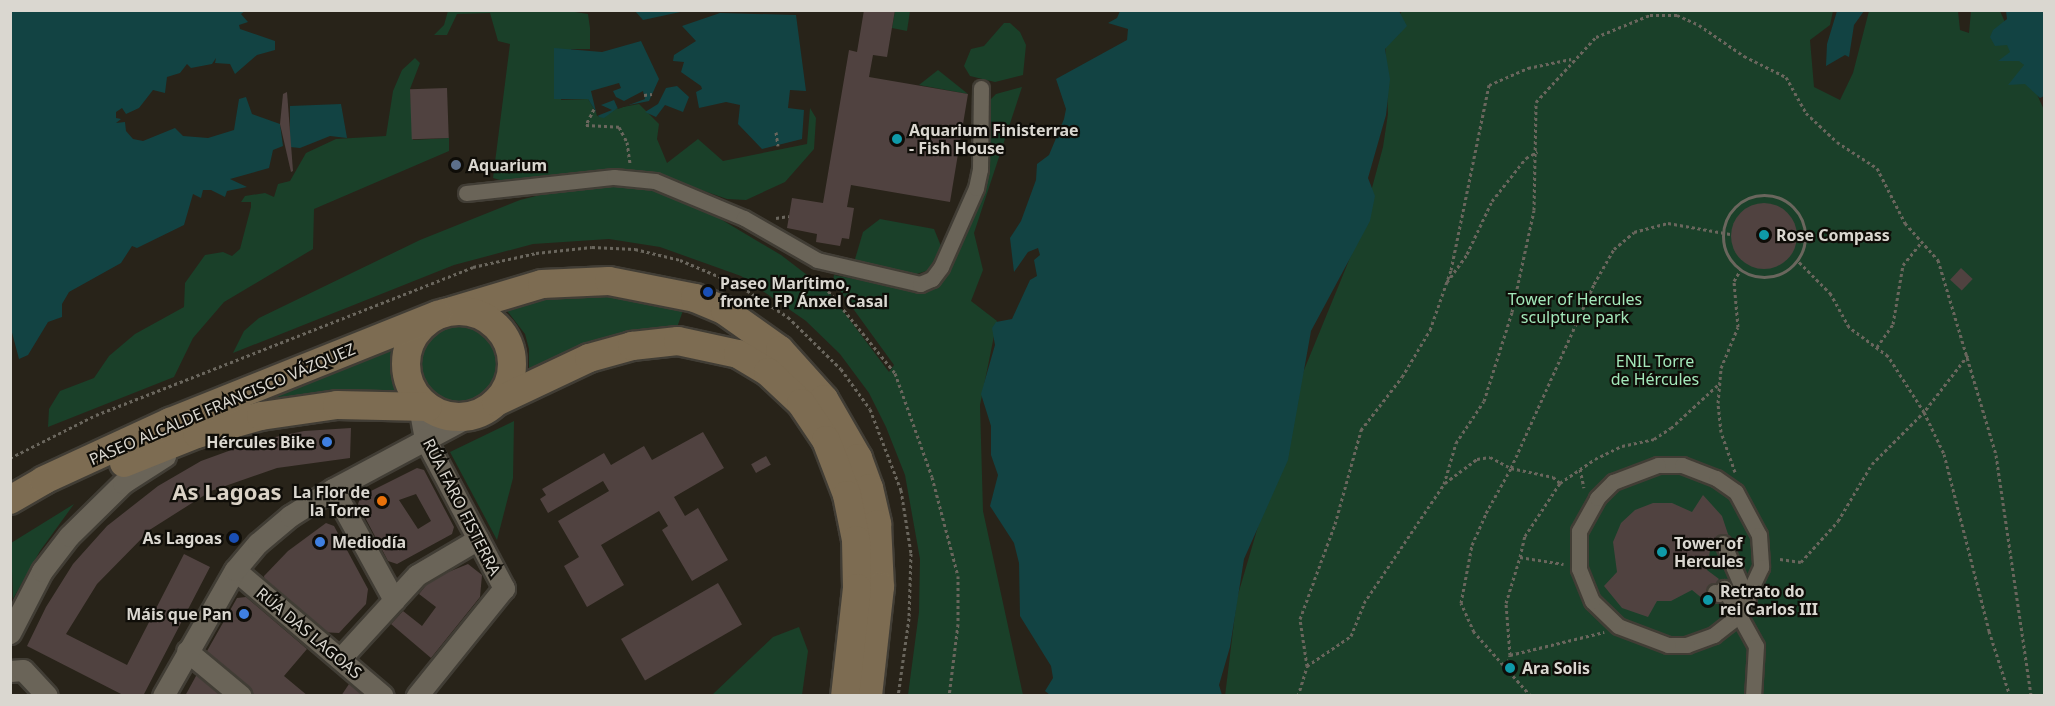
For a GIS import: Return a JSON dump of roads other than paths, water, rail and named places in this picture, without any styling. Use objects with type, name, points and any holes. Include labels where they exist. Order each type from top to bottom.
[{"type":"main road","name":"PASEO ALCALDE FRANCISCO VÁZQUEZ","points":[[10,500],[66,469],[170,422],[445,313],[542,284],[609,281],[695,298],[725,311],[780,350],[824,399],[858,458],[869,488],[877,524],[880,587],[868,696]]},
{"type":"main road","points":[[496,402],[512,374],[507,341],[484,317],[445,313],[414,336],[407,350],[406,366],[420,403],[454,417],[470,416],[589,358],[632,346],[678,341],[738,354],[768,372],[801,404],[826,440],[847,495],[856,540],[857,588],[845,696]]},
{"type":"main road","name":"PASEO ALCALDE FRANCISCO VÁZQUEZ","points":[[10,522],[106,471],[196,434],[261,416],[316,408],[420,403]]},
{"type":"street","points":[[466,193],[630,178],[655,181],[716,204],[835,267],[920,284],[932,279],[958,231],[976,188],[980,169],[981,88]]},
{"type":"street","name":"RÚA FARO FISTERRA","points":[[417,696],[504,588],[425,439],[420,403]]},
{"type":"street","points":[[163,696],[235,570],[258,543],[290,516],[333,489],[470,416]]},
{"type":"street","name":"PASEO ALCALDE FRANCISCO VÁZQUEZ","points":[[10,633],[42,571],[69,536],[123,483],[196,434]]},
{"type":"street","points":[[1658,465],[1682,465],[1716,478],[1736,492],[1759,535],[1761,567],[1748,601],[1738,616],[1714,635],[1687,645],[1668,645],[1618,626],[1592,601],[1579,568],[1579,531],[1585,514],[1612,482],[1658,465]]},
{"type":"street","points":[[333,489],[394,600]]},
{"type":"street","points":[[340,659],[417,575],[478,538]]},
{"type":"street","points":[[1748,601],[1723,543],[1720,590],[1756,646],[1753,696]]},
{"type":"street","name":"RÚA DAS LAGOAS","points":[[235,570],[383,696]]},
{"type":"street","points":[[187,651],[241,696]]},
{"type":"street","points":[[10,671],[23,670],[47,696]]},
{"type":"water","points":[[11,10],[245,11],[241,14],[248,22],[239,25],[240,29],[275,41],[275,50],[257,55],[235,74],[230,64],[215,63],[216,58],[212,64],[191,68],[187,64],[180,73],[167,77],[165,93],[153,90],[139,108],[126,114],[122,108],[116,112],[116,118],[121,119],[116,123],[125,122],[126,131],[133,139],[143,141],[175,128],[183,136],[208,138],[234,130],[239,99],[246,97],[252,114],[280,124],[283,146],[273,150],[269,168],[230,179],[247,187],[227,191],[225,197],[211,190],[203,190],[201,198],[193,194],[184,225],[137,248],[132,246],[121,263],[69,292],[62,304],[62,317],[48,322],[28,355],[19,359],[10,325]]},
{"type":"water","points":[[635,11],[685,11],[643,20]]},
{"type":"water","points":[[1120,11],[1399,11],[1407,26],[1385,49],[1390,79],[1386,115],[1368,178],[1375,196],[1370,221],[1311,331],[1288,460],[1244,559],[1230,647],[1219,685],[1222,695],[1050,695],[1045,691],[1053,678],[1051,666],[1020,616],[1019,563],[1014,543],[990,506],[998,475],[991,455],[991,426],[981,394],[995,345],[992,328],[996,322],[1012,319],[1030,280],[1037,276],[1034,260],[1040,255],[1038,248],[1028,252],[1014,272],[1010,238],[1021,221],[1036,180],[1037,164],[1049,155],[1064,119],[1066,109],[1056,79],[1127,40],[1128,29],[1108,23],[1117,18]]},
{"type":"water","points":[[1837,11],[1864,11],[1854,25],[1849,57],[1845,55],[1826,66],[1827,44]]},
{"type":"water","points":[[2006,11],[2044,11],[2044,96],[2040,98],[2025,84],[2008,85],[2024,65],[2019,61],[1998,61],[2010,52],[2007,45],[1995,46],[1990,37],[1993,30],[2007,19]]},
{"type":"water","points":[[720,13],[796,15],[806,91],[790,90],[788,108],[804,110],[802,139],[762,149],[738,124],[740,105],[726,102],[699,108],[696,92],[702,89],[701,86],[681,72],[684,62],[673,61],[674,55],[696,41],[682,26]]},
{"type":"water","points":[[641,41],[659,79],[649,101],[619,107],[604,118],[599,117],[588,99],[554,99],[554,48],[602,52]]},
{"type":"water","points":[[677,86],[689,97],[683,112],[665,105],[656,117],[645,112],[658,104],[666,88]]},
{"type":"water","points":[[341,104],[347,138],[330,136],[300,148],[290,147],[290,106]]},
{"type":"place","name":"Aquarium Finisterrae - Fish House","points":[[897,139]]},
{"type":"place","name":"Aquarium","points":[[456,165]]},
{"type":"place","name":"Rose Compass","points":[[1764,235]]},
{"type":"place","name":"Paseo Marítimo, fronte FP Ánxel Casal","points":[[708,292]]},
{"type":"place","name":"Hércules Bike","points":[[327,442]]},
{"type":"place","name":"La Flor de la Torre","points":[[382,501]]},
{"type":"place","name":"As Lagoas","points":[[234,538]]},
{"type":"place","name":"Mediodía","points":[[320,542]]},
{"type":"place","name":"Tower of Hercules","points":[[1662,552]]},
{"type":"place","name":"Retrato do rei Carlos III","points":[[1708,600]]},
{"type":"place","name":"Máis que Pan","points":[[244,614]]},
{"type":"place","name":"Ara Solis","points":[[1510,668]]},
{"type":"district","name":"As Lagoas","points":[[227,492]]},
{"type":"park label","name":"Tower of Hercules sculpture park","points":[[1575,308]]},
{"type":"park label","name":"ENIL Torre de Hércules","points":[[1655,370]]}]
